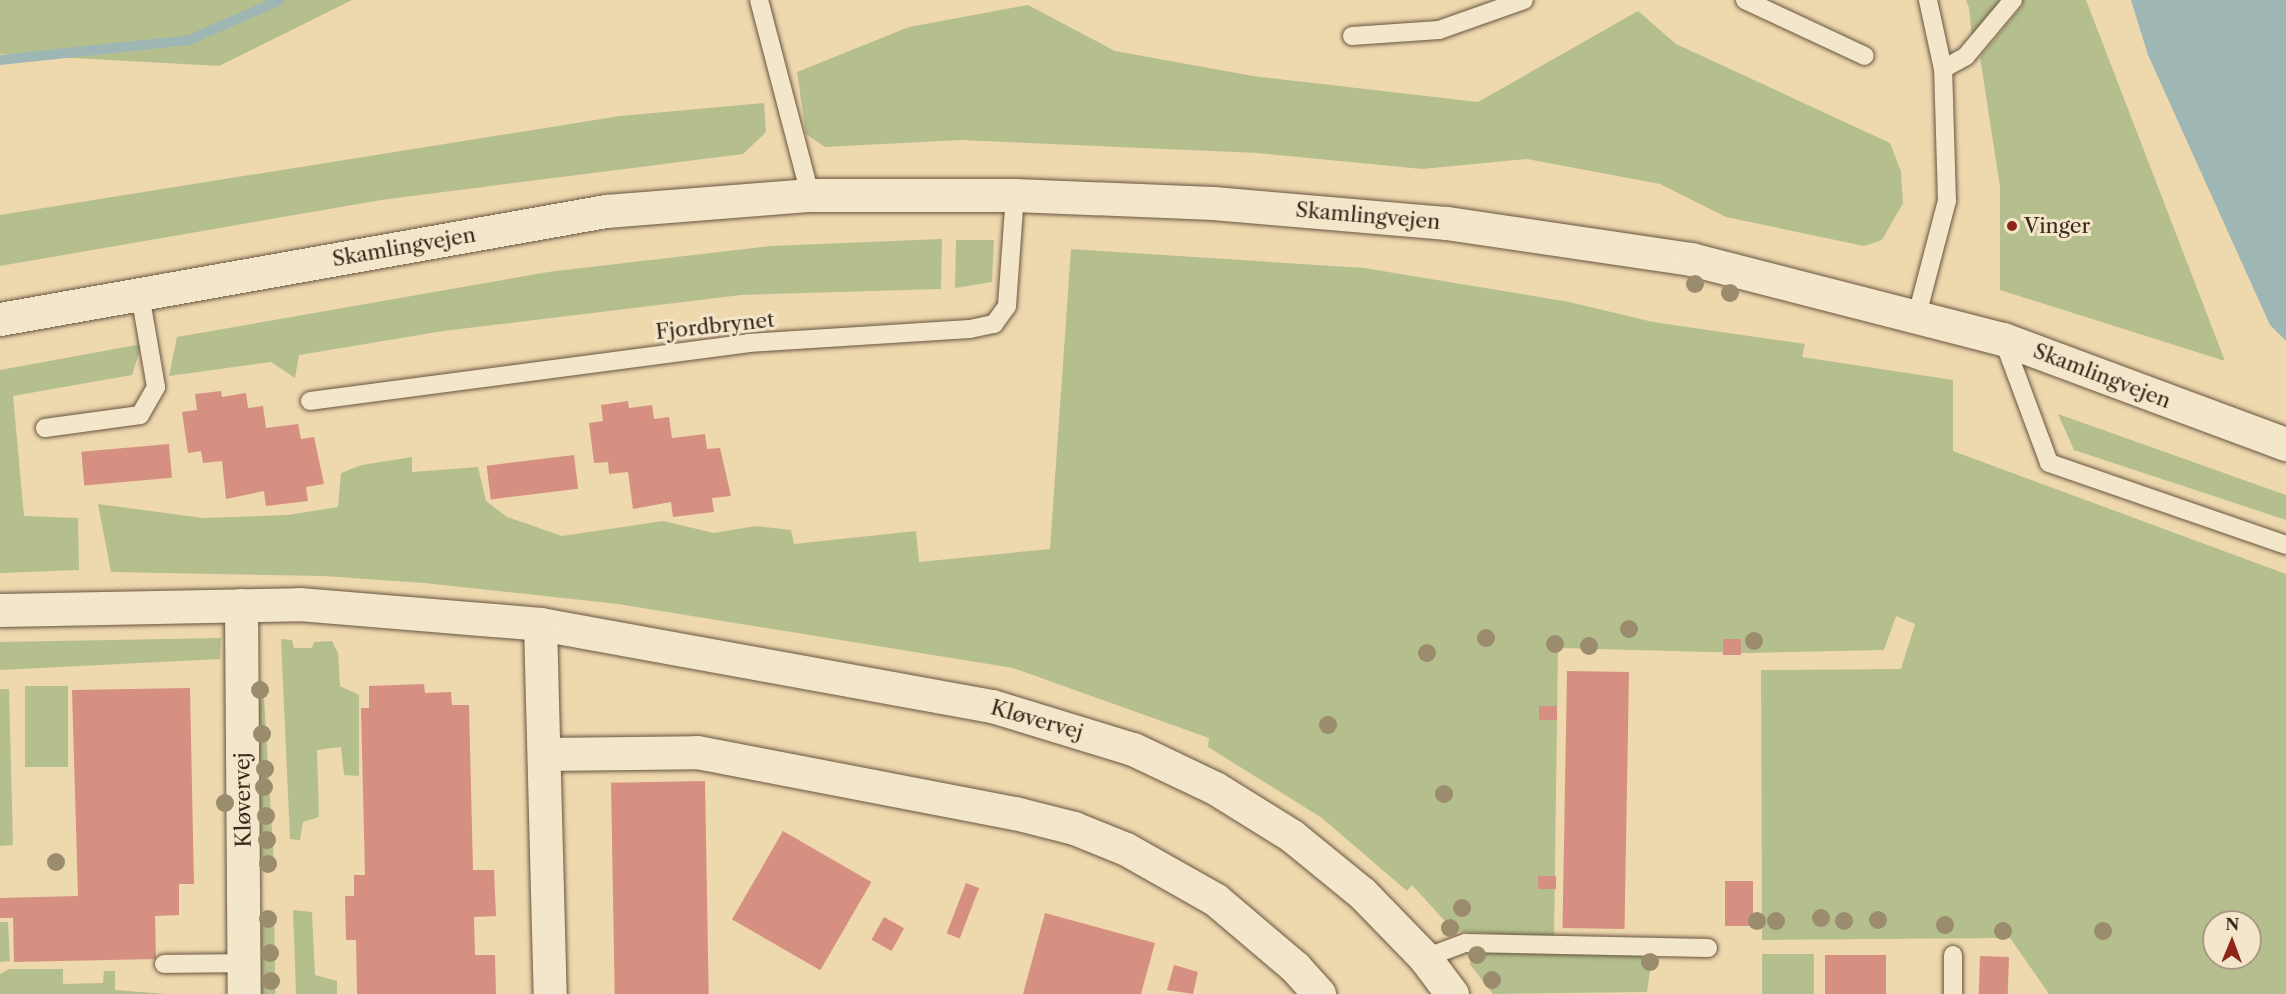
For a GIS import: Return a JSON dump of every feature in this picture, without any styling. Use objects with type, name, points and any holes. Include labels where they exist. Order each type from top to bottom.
[{"type":"street","name":"Skamlingvejen","points":[[0,319],[606,211],[810,195],[1015,195],[1213,203],[1447,223],[1691,259],[1917,315],[2003,339],[2286,444]]},
{"type":"street","name":"Kløvervej","points":[[0,610],[299,604],[540,624],[992,705],[1133,749],[1215,788],[1292,836],[1362,893],[1425,958],[1452,994]]},
{"type":"street","name":"Kløvervej","points":[[241,605],[244,979]]},
{"type":"street","points":[[540,624],[550,994]]},
{"type":"street","points":[[544,754],[697,752],[1015,813],[1074,828],[1126,849],[1216,900],[1295,967],[1319,994]]},
{"type":"lane","points":[[759,0],[810,195]]},
{"type":"lane","points":[[1352,36],[1439,30],[1524,0]]},
{"type":"lane","points":[[1745,0],[1865,56]]},
{"type":"lane","points":[[1917,315],[1947,201],[1943,69],[1928,0]]},
{"type":"lane","points":[[1943,69],[1966,56],[2013,0]]},
{"type":"lane","name":"Fjordbrynet","points":[[310,400],[748,343],[970,329],[994,324],[1007,306],[1015,195]]},
{"type":"lane","points":[[45,428],[140,415],[156,387],[140,294]]},
{"type":"lane","points":[[2003,339],[2049,463],[2286,545]]},
{"type":"lane","points":[[1425,958],[1465,943],[1708,948]]},
{"type":"lane","points":[[1953,955],[1953,994]]},
{"type":"lane","points":[[164,964],[244,979]]},
{"type":"green space","points":[[0,0],[352,0],[219,66],[0,54]]},
{"type":"green space","points":[[1966,0],[2000,0],[1972,37],[1969,8]]},
{"type":"green space","points":[[2021,0],[2086,0],[2225,361],[2000,290],[2000,187],[1980,57],[2023,5]]},
{"type":"green space","points":[[1028,5],[1115,51],[1253,76],[1478,102],[1638,11],[1676,44],[1890,143],[1901,172],[1903,203],[1882,240],[1864,246],[1726,217],[1660,184],[1527,159],[1422,169],[1257,153],[961,140],[825,147],[806,134],[797,72],[909,27]]},
{"type":"green space","points":[[764,103],[766,132],[743,154],[381,200],[0,266],[0,215],[620,116]]},
{"type":"green space","points":[[942,239],[941,289],[741,295],[443,331],[299,355],[295,378],[271,362],[169,376],[177,337],[548,272],[770,246]]},
{"type":"green space","points":[[956,240],[994,240],[992,282],[955,288]]},
{"type":"green space","points":[[1071,249],[1364,268],[1569,302],[1653,322],[1805,344],[1802,357],[1953,380],[1953,451],[2286,574],[2286,994],[2049,994],[2010,938],[1762,940],[1761,670],[1901,669],[1915,624],[1896,616],[1884,650],[1748,653],[1558,648],[1554,938],[1454,931],[1412,885],[1407,891],[1322,818],[1208,747],[1209,738],[1013,668],[618,604],[424,583],[323,576],[111,572],[98,504],[203,518],[288,515],[338,507],[341,473],[362,465],[412,457],[412,472],[478,467],[486,501],[507,517],[562,536],[663,521],[714,533],[755,526],[791,530],[794,544],[916,531],[919,562],[1050,549]]},
{"type":"green space","points":[[142,344],[132,375],[13,396],[24,516],[78,518],[79,570],[0,573],[0,370]]},
{"type":"green space","points":[[2058,414],[2286,495],[2286,520],[2074,450]]},
{"type":"green space","points":[[221,638],[220,659],[0,670],[0,642]]},
{"type":"green space","points":[[281,639],[292,640],[294,648],[312,648],[314,642],[332,641],[338,653],[340,686],[359,695],[359,776],[344,775],[341,747],[317,750],[319,817],[303,822],[300,840],[290,839]]},
{"type":"green space","points":[[255,681],[263,681],[274,865],[258,865]]},
{"type":"green space","points":[[25,686],[68,686],[68,767],[25,767]]},
{"type":"green space","points":[[0,689],[9,689],[13,845],[0,846]]},
{"type":"green space","points":[[293,910],[312,912],[315,975],[337,981],[337,994],[296,994]]},
{"type":"green space","points":[[260,912],[274,912],[275,994],[261,994]]},
{"type":"green space","points":[[0,922],[8,922],[10,961],[0,962]]},
{"type":"green space","points":[[1653,950],[1647,992],[1493,994],[1469,963],[1485,952]]},
{"type":"green space","points":[[1762,954],[1814,954],[1814,994],[1762,994]]},
{"type":"green space","points":[[9,969],[63,969],[63,984],[103,983],[104,971],[115,971],[115,990],[167,994],[0,994],[0,974]]},
{"type":"water","points":[[2131,0],[2286,0],[2286,341],[2270,325],[2148,55]]},
{"type":"building","points":[[221,391],[222,397],[246,393],[248,408],[263,406],[266,428],[298,424],[301,439],[314,437],[324,484],[306,487],[308,501],[266,506],[264,491],[226,499],[222,461],[203,463],[201,451],[188,453],[182,412],[197,410],[195,394]]},
{"type":"building","points":[[628,401],[629,408],[652,405],[654,419],[669,417],[672,438],[705,434],[707,449],[720,448],[731,496],[712,498],[714,512],[673,517],[671,502],[633,509],[628,472],[609,474],[608,462],[594,463],[589,423],[603,421],[601,405]]},
{"type":"building","points":[[169,444],[172,478],[84,486],[81,452]]},
{"type":"building","points":[[574,455],[578,489],[491,499],[487,466]]},
{"type":"building","points":[[1723,639],[1741,639],[1741,655],[1723,655]]},
{"type":"building","points":[[1567,671],[1629,672],[1625,929],[1563,928]]},
{"type":"building","points":[[424,684],[425,693],[451,692],[452,705],[469,705],[473,870],[494,870],[496,916],[474,917],[475,955],[495,955],[496,994],[357,994],[356,940],[346,940],[345,896],[354,896],[354,875],[365,875],[361,708],[369,708],[369,686]]},
{"type":"building","points":[[190,688],[194,884],[179,884],[179,915],[155,916],[156,959],[14,962],[13,918],[0,918],[0,898],[78,896],[72,690]]},
{"type":"building","points":[[1539,706],[1557,706],[1557,720],[1539,720]]},
{"type":"building","points":[[705,781],[709,994],[615,994],[611,783]]},
{"type":"building","points":[[783,831],[871,882],[820,970],[732,919]]},
{"type":"building","points":[[1538,876],[1556,876],[1556,889],[1538,889]]},
{"type":"building","points":[[1725,881],[1753,881],[1753,926],[1725,926]]},
{"type":"building","points":[[966,883],[979,888],[960,938],[947,933]]},
{"type":"building","points":[[1045,913],[1155,943],[1141,994],[1023,994]]},
{"type":"building","points":[[884,917],[904,928],[892,951],[871,940]]},
{"type":"building","points":[[1825,955],[1886,955],[1886,994],[1825,994]]},
{"type":"building","points":[[1980,956],[2009,957],[2008,994],[1979,994]]},
{"type":"building","points":[[1174,965],[1198,972],[1193,994],[1167,990]]},
{"type":"waterway","points":[[0,60],[189,40],[280,0]]},
{"type":"place","name":"Vinger","points":[[2012,226]]}]
